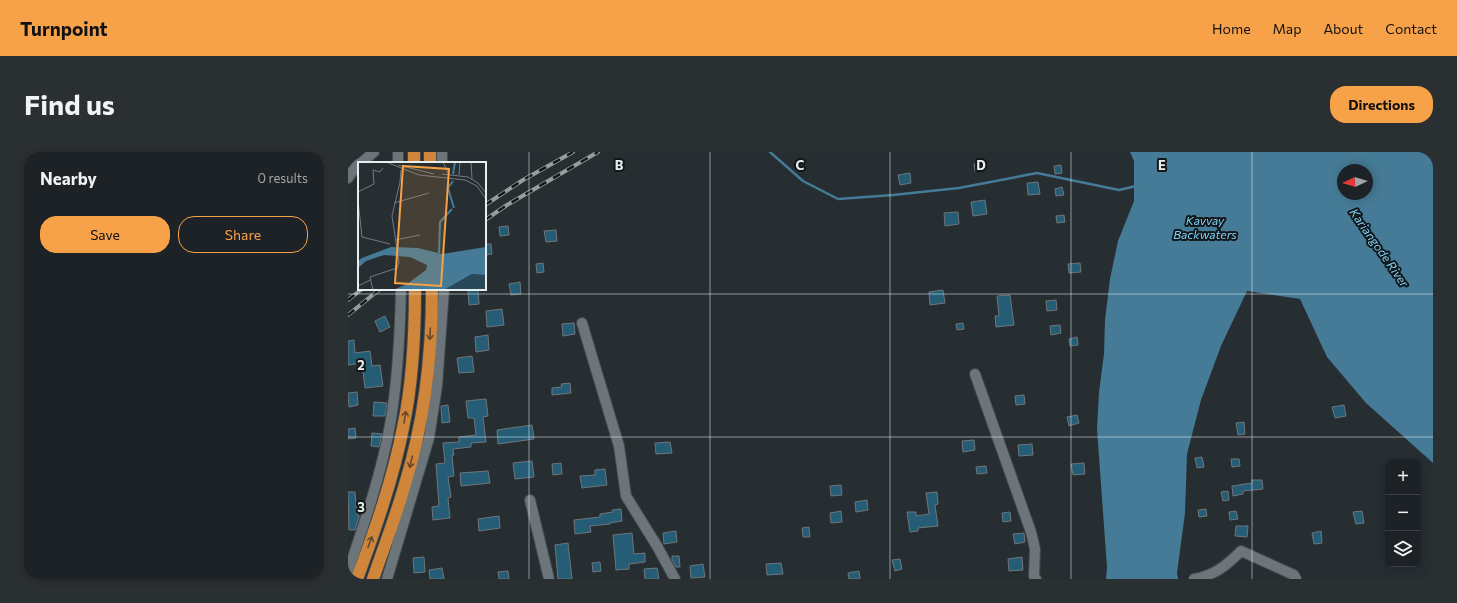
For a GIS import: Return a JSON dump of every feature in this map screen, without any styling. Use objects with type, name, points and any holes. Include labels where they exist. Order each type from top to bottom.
[{"type":"highway","points":[[357,579],[375,527],[404,428],[412,370],[415,290]]},
{"type":"highway","points":[[373,579],[406,483],[419,428],[428,367],[432,292]]},
{"type":"street","points":[[362,162],[374,152]]},
{"type":"street","points":[[348,178],[358,166]]},
{"type":"street","points":[[348,572],[378,474],[390,426],[398,367],[401,290]]},
{"type":"street","points":[[387,579],[429,438],[437,386],[444,290]]},
{"type":"street","points":[[582,323],[619,446],[626,496],[657,546],[675,579]]},
{"type":"street","points":[[975,374],[1031,532],[1035,549],[1034,576],[1036,579]]},
{"type":"street","points":[[530,500],[549,579]]},
{"type":"street","points":[[1194,579],[1208,576],[1228,564],[1242,551],[1294,575],[1296,579]]},
{"type":"water","name":"Kavvay Backwaters","points":[[1130,152],[1433,152],[1433,463],[1366,403],[1327,357],[1300,299],[1247,291],[1221,346],[1201,400],[1187,454],[1185,513],[1177,573],[1178,579],[1106,579],[1107,567],[1097,429],[1099,392],[1104,354],[1105,320],[1110,279],[1118,241],[1134,201],[1134,161]]},
{"type":"building","points":[[982,163],[983,170],[975,171],[974,164]]},
{"type":"building","points":[[1061,165],[1062,173],[1055,174],[1054,166]]},
{"type":"building","points":[[910,173],[911,183],[900,185],[898,175]]},
{"type":"building","points":[[1038,182],[1040,194],[1028,195],[1027,183]]},
{"type":"building","points":[[1062,187],[1064,195],[1056,196],[1055,189]]},
{"type":"building","points":[[985,200],[987,214],[973,216],[971,202]]},
{"type":"building","points":[[958,212],[959,224],[945,226],[944,213]]},
{"type":"building","points":[[1064,215],[1065,222],[1057,223],[1056,216]]},
{"type":"building","points":[[508,226],[509,235],[500,236],[499,227]]},
{"type":"building","points":[[556,230],[557,241],[546,242],[544,231]]},
{"type":"building","points":[[486,244],[491,244],[492,254],[486,255]]},
{"type":"building","points":[[543,263],[544,272],[537,273],[536,264]]},
{"type":"building","points":[[1080,263],[1081,272],[1069,273],[1068,264]]},
{"type":"building","points":[[520,282],[521,294],[511,295],[509,284]]},
{"type":"building","points":[[478,290],[479,304],[469,305],[468,291]]},
{"type":"building","points":[[943,290],[945,303],[930,305],[929,292]]},
{"type":"building","points":[[1010,295],[1014,325],[996,327],[995,316],[999,316],[997,296]]},
{"type":"building","points":[[1056,300],[1057,310],[1047,311],[1046,301]]},
{"type":"building","points":[[502,309],[504,325],[487,327],[486,311]]},
{"type":"building","points":[[385,316],[390,327],[380,332],[375,321]]},
{"type":"building","points":[[574,323],[575,334],[563,336],[562,324]]},
{"type":"building","points":[[963,323],[964,329],[957,330],[956,324]]},
{"type":"building","points":[[1060,325],[1061,333],[1051,335],[1050,326]]},
{"type":"building","points":[[488,335],[489,350],[476,352],[475,337]]},
{"type":"building","points":[[1077,337],[1078,345],[1070,346],[1069,339]]},
{"type":"building","points":[[354,340],[355,353],[370,351],[372,366],[380,365],[383,386],[365,388],[362,363],[348,365],[348,341]]},
{"type":"building","points":[[472,356],[474,372],[459,373],[457,358]]},
{"type":"building","points":[[570,383],[571,393],[552,395],[552,388],[562,387],[561,384]]},
{"type":"building","points":[[357,392],[358,405],[349,407],[348,393]]},
{"type":"building","points":[[1024,395],[1025,404],[1016,405],[1015,396]]},
{"type":"building","points":[[486,399],[488,416],[483,417],[486,442],[471,443],[471,447],[453,449],[454,455],[452,455],[454,476],[448,477],[451,497],[448,498],[450,518],[433,520],[432,507],[439,506],[436,464],[445,463],[443,443],[459,442],[459,437],[476,435],[474,418],[468,418],[466,401]]},
{"type":"building","points":[[374,402],[387,403],[385,416],[373,416]]},
{"type":"building","points":[[448,405],[450,422],[442,423],[441,406]]},
{"type":"building","points":[[1344,405],[1346,416],[1335,418],[1332,407]]},
{"type":"building","points":[[1077,415],[1079,423],[1069,426],[1067,417]]},
{"type":"building","points":[[1244,422],[1245,434],[1238,435],[1236,423]]},
{"type":"building","points":[[532,425],[534,439],[498,444],[497,430]]},
{"type":"building","points":[[355,428],[356,438],[348,439],[348,429]]},
{"type":"building","points":[[372,433],[382,434],[379,447],[371,446]]},
{"type":"building","points":[[974,440],[975,450],[963,452],[962,441]]},
{"type":"building","points":[[670,442],[672,453],[656,454],[655,443]]},
{"type":"building","points":[[1032,444],[1033,455],[1019,456],[1018,445]]},
{"type":"building","points":[[1202,457],[1204,467],[1197,468],[1195,458]]},
{"type":"building","points":[[1231,459],[1239,459],[1240,466],[1232,467]]},
{"type":"building","points":[[532,461],[534,477],[515,479],[513,463]]},
{"type":"building","points":[[561,463],[562,474],[553,475],[552,464]]},
{"type":"building","points":[[1084,463],[1085,474],[1073,475],[1071,464]]},
{"type":"building","points":[[986,466],[987,473],[977,474],[976,467]]},
{"type":"building","points":[[605,469],[607,485],[582,488],[580,476],[595,475],[595,470]]},
{"type":"building","points":[[488,471],[490,483],[461,486],[460,473]]},
{"type":"building","points":[[1252,480],[1262,480],[1263,489],[1243,491],[1243,494],[1233,496],[1232,486],[1252,483]]},
{"type":"building","points":[[841,485],[842,495],[831,496],[830,486]]},
{"type":"building","points":[[1228,491],[1229,500],[1223,501],[1221,492]]},
{"type":"building","points":[[348,492],[355,492],[357,515],[359,515],[359,517],[355,530],[349,530]]},
{"type":"building","points":[[937,492],[938,504],[935,505],[938,526],[918,528],[918,531],[910,532],[907,512],[916,512],[916,516],[929,514],[926,493]]},
{"type":"building","points":[[867,500],[868,510],[856,512],[855,502]]},
{"type":"building","points":[[621,509],[622,521],[590,526],[591,532],[575,534],[574,520],[600,517],[600,514]]},
{"type":"building","points":[[1206,509],[1207,516],[1199,517],[1198,510]]},
{"type":"building","points":[[841,511],[842,522],[831,523],[830,513]]},
{"type":"building","points":[[1236,511],[1238,519],[1230,520],[1229,512]]},
{"type":"building","points":[[1362,511],[1364,523],[1356,524],[1353,512]]},
{"type":"building","points":[[1010,512],[1011,521],[1003,522],[1002,513]]},
{"type":"building","points":[[499,516],[500,528],[479,531],[478,519]]},
{"type":"building","points":[[1236,526],[1248,526],[1247,537],[1235,536]]},
{"type":"building","points":[[809,527],[810,537],[803,537],[802,528]]},
{"type":"building","points":[[676,531],[677,542],[664,544],[663,533]]},
{"type":"building","points":[[1321,531],[1322,543],[1314,544],[1312,533]]},
{"type":"building","points":[[632,533],[634,554],[645,553],[645,562],[629,564],[629,569],[616,570],[613,535]]},
{"type":"building","points":[[1024,533],[1025,542],[1015,544],[1013,534]]},
{"type":"building","points":[[568,543],[572,579],[558,579],[555,545]]},
{"type":"building","points":[[672,556],[679,556],[680,567],[676,567],[672,560]]},
{"type":"building","points":[[424,557],[425,572],[414,573],[413,558]]},
{"type":"building","points":[[1022,557],[1023,570],[1009,571],[1008,559]]},
{"type":"building","points":[[900,559],[902,569],[895,571],[892,560]]},
{"type":"building","points":[[600,562],[601,571],[593,572],[592,563]]},
{"type":"building","points":[[781,563],[783,574],[767,575],[766,564]]},
{"type":"building","points":[[703,564],[705,577],[691,578],[690,566]]},
{"type":"building","points":[[442,568],[444,579],[430,579],[429,570]]},
{"type":"building","points":[[657,568],[659,579],[645,579],[644,569]]},
{"type":"building","points":[[508,571],[509,579],[499,579],[498,572]]},
{"type":"building","points":[[859,571],[860,579],[849,579],[848,573]]},
{"type":"waterway","points":[[770,152],[803,181],[838,199],[959,188],[1037,173],[1119,190],[1136,186]]},
{"type":"railway","points":[[486,204],[523,180],[573,152]]},
{"type":"railway","points":[[486,219],[507,205],[598,152]]},
{"type":"railway","points":[[348,300],[361,290]]},
{"type":"railway","points":[[348,315],[379,290]]},
{"type":"water label","name":"Kariangode River","points":[[1379,248]]}]
